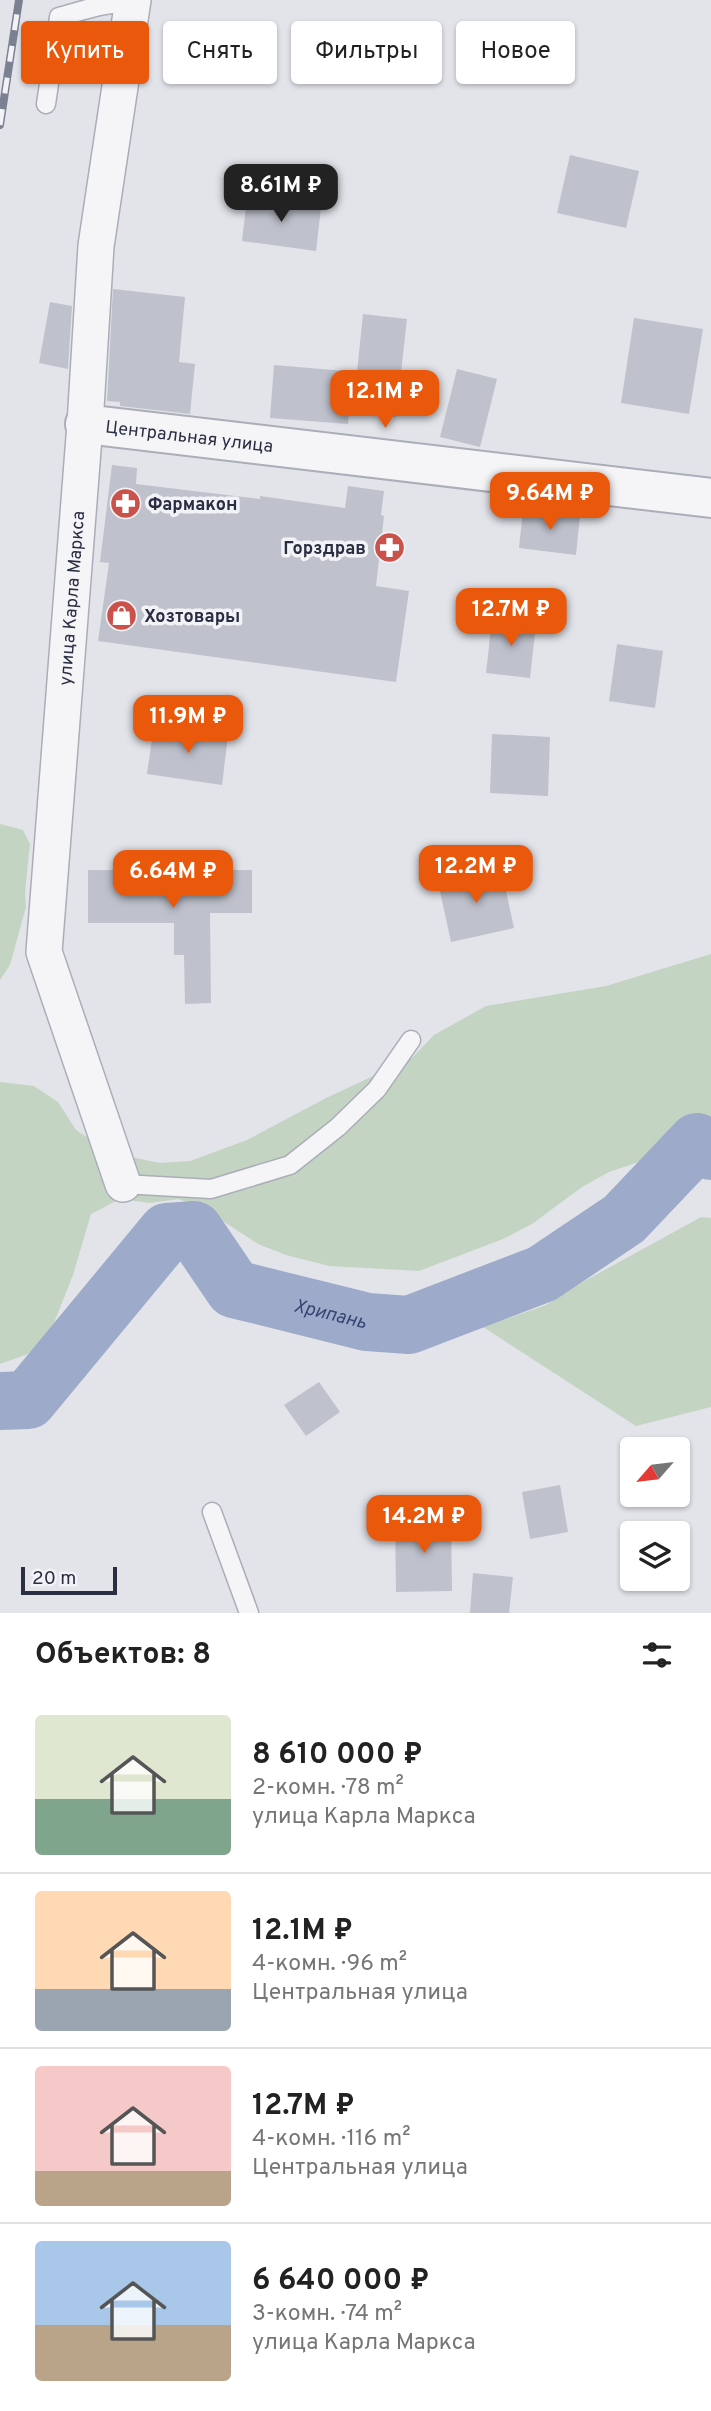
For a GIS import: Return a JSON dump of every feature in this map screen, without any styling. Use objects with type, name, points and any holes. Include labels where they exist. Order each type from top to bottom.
[{"type":"street","name":"улица Карла Маркса","points":[[123,1184],[44,951],[85,424],[96,246],[132,3]]},
{"type":"street","name":"Центральная улица","points":[[85,424],[711,498]]},
{"type":"lane","points":[[46,104],[60,17],[100,7],[132,3]]},
{"type":"lane","points":[[123,1184],[211,1189],[289,1165],[338,1127],[377,1088],[411,1040]]},
{"type":"lane","points":[[212,1512],[249,1613]]},
{"type":"green space","points":[[0,824],[23,830],[30,844],[26,907],[10,965],[0,980]]},
{"type":"green space","points":[[711,954],[711,1116],[706,1115],[678,1125],[639,1162],[609,1172],[582,1187],[532,1224],[503,1239],[419,1271],[329,1266],[286,1255],[258,1244],[206,1210],[179,1199],[150,1203],[120,1199],[91,1214],[73,1275],[50,1333],[28,1354],[0,1364],[0,1082],[34,1086],[58,1102],[76,1130],[101,1146],[131,1157],[160,1163],[190,1161],[247,1140],[328,1097],[412,1058],[434,1035],[486,1006],[606,986]]},
{"type":"green space","points":[[701,1217],[711,1218],[711,1407],[636,1426],[483,1327],[546,1305]]},
{"type":"building","points":[[570,155],[639,171],[626,228],[557,213]]},
{"type":"building","points":[[247,198],[321,208],[316,251],[242,241]]},
{"type":"building","points":[[113,289],[185,297],[179,362],[195,364],[190,414],[120,406],[120,402],[107,401]]},
{"type":"building","points":[[50,302],[72,306],[68,369],[39,363]]},
{"type":"building","points":[[363,314],[407,319],[396,417],[349,411],[348,424],[270,418],[274,365],[357,372]]},
{"type":"building","points":[[634,318],[703,329],[689,414],[621,403]]},
{"type":"building","points":[[457,369],[497,379],[480,447],[440,437]]},
{"type":"building","points":[[112,465],[137,468],[136,484],[260,499],[260,496],[345,508],[348,486],[384,491],[376,586],[409,591],[396,682],[98,641],[109,563],[100,562]]},
{"type":"building","points":[[523,510],[580,516],[576,555],[519,548]]},
{"type":"building","points":[[492,619],[536,624],[530,678],[486,673]]},
{"type":"building","points":[[617,644],[663,651],[655,708],[609,701]]},
{"type":"building","points":[[154,725],[228,736],[222,785],[147,774]]},
{"type":"building","points":[[492,734],[550,737],[548,796],[490,793]]},
{"type":"building","points":[[501,868],[514,928],[451,942],[438,882]]},
{"type":"building","points":[[88,870],[252,870],[252,913],[210,913],[211,1003],[185,1004],[184,955],[174,955],[174,923],[88,923]]},
{"type":"building","points":[[319,1382],[340,1412],[306,1436],[284,1405]]},
{"type":"building","points":[[560,1485],[568,1532],[530,1539],[522,1492]]},
{"type":"building","points":[[451,1518],[452,1591],[396,1592],[395,1519]]},
{"type":"building","points":[[473,1573],[513,1577],[509,1613],[470,1613]]},
{"type":"waterway","name":"Хрипань","points":[[0,1401],[28,1400],[167,1232],[194,1230],[234,1289],[367,1322],[409,1325],[542,1274],[624,1219],[697,1142],[711,1151]]},
{"type":"railway","points":[[0,125],[19,0]]},
{"type":"place","name":"Фармакон","points":[[125,504]]},
{"type":"place","name":"Горздрав","points":[[389,548]]},
{"type":"place","name":"Хозтовары","points":[[121,616]]}]
